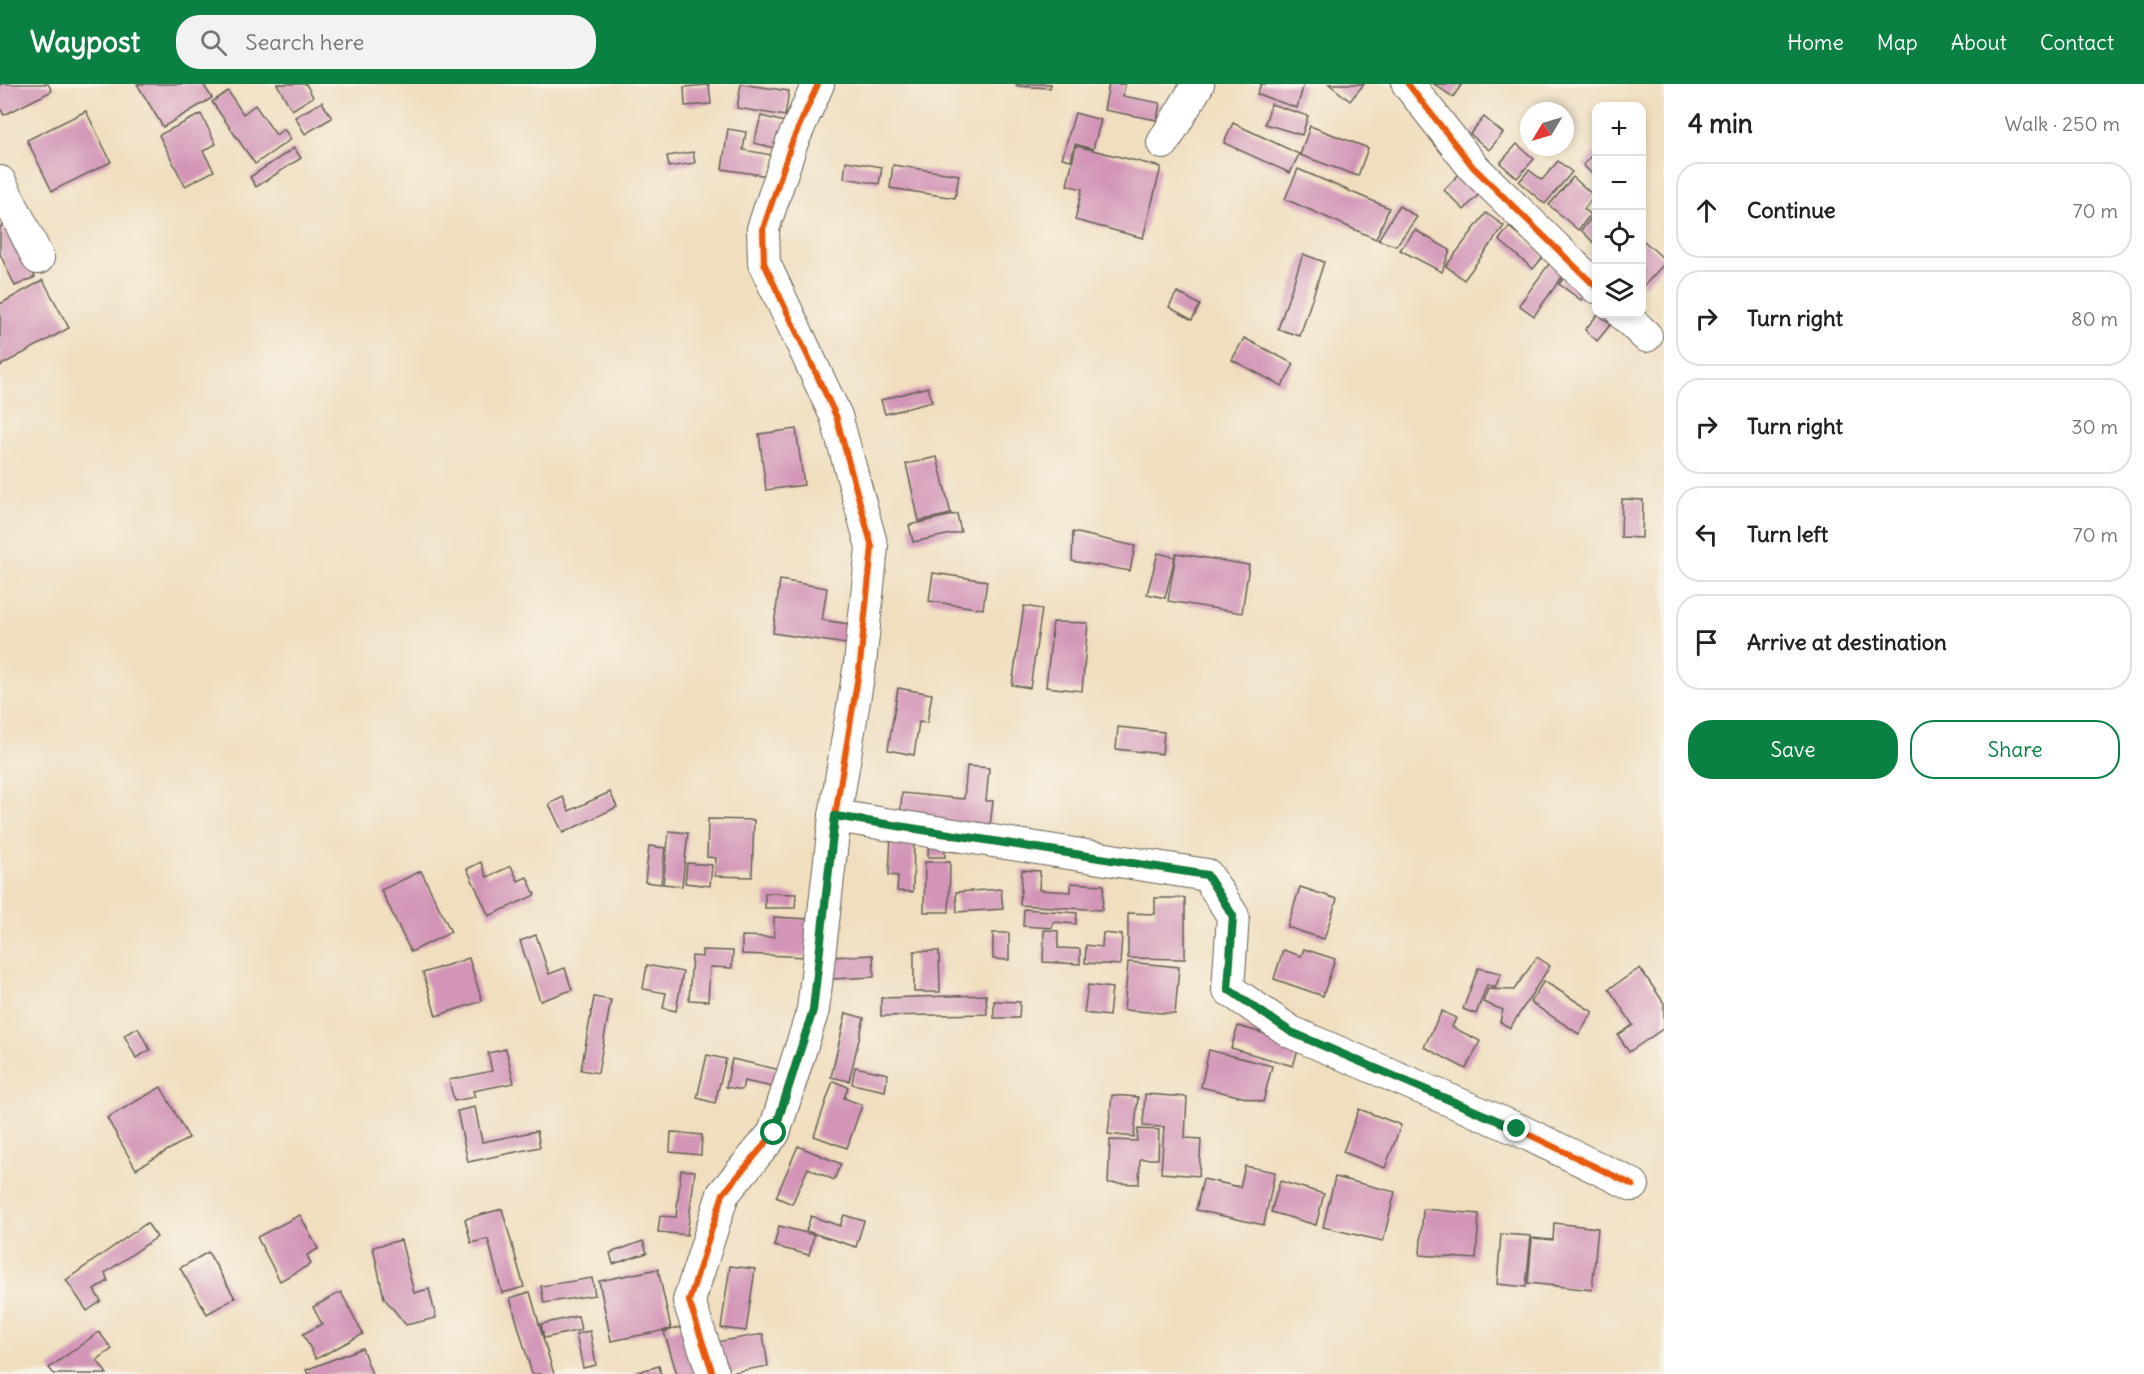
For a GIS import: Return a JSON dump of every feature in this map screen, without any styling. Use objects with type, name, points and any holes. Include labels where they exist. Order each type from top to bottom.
[{"type":"street","points":[[713,1374],[689,1301],[723,1194],[774,1133],[813,1010],[835,816],[860,664],[872,547],[836,416],[764,263],[763,229],[792,142],[818,84]]},
{"type":"street","points":[[1163,143],[1198,84]]},
{"type":"street","points":[[1408,84],[1473,166],[1592,284]]},
{"type":"street","points":[[0,182],[38,258]]},
{"type":"street","points":[[1627,318],[1646,336]]},
{"type":"street","points":[[835,816],[1207,875],[1233,916],[1228,989],[1291,1032],[1517,1129],[1633,1185]]},
{"type":"building","points":[[0,84],[48,84],[52,91],[4,115],[0,108]]},
{"type":"building","points":[[137,84],[203,84],[212,98],[163,127]]},
{"type":"building","points":[[277,84],[306,84],[313,97],[292,110]]},
{"type":"building","points":[[741,84],[789,91],[785,116],[737,108]]},
{"type":"building","points":[[1017,84],[1051,84],[1050,88],[1016,86]]},
{"type":"building","points":[[1109,84],[1125,84],[1123,96],[1160,103],[1157,120],[1104,110]]},
{"type":"building","points":[[1261,84],[1304,84],[1297,108],[1257,94]]},
{"type":"building","points":[[1329,84],[1364,84],[1350,101]]},
{"type":"building","points":[[1434,84],[1462,84],[1453,97]]},
{"type":"building","points":[[709,85],[711,104],[685,106],[684,87]]},
{"type":"building","points":[[228,91],[243,114],[255,105],[276,135],[284,129],[291,139],[255,164],[212,102]]},
{"type":"building","points":[[322,102],[332,118],[305,134],[295,117]]},
{"type":"building","points":[[1271,104],[1308,116],[1302,135],[1265,124]]},
{"type":"building","points":[[86,111],[111,162],[52,191],[27,140]]},
{"type":"building","points":[[1075,113],[1101,120],[1093,149],[1075,144],[1071,160],[1062,158]]},
{"type":"building","points":[[201,114],[216,144],[203,151],[214,171],[185,186],[159,135]]},
{"type":"building","points":[[761,116],[785,122],[779,149],[754,143]]},
{"type":"building","points":[[1484,117],[1503,133],[1489,150],[1470,134]]},
{"type":"building","points":[[1233,123],[1299,154],[1290,173],[1224,143]]},
{"type":"building","points":[[1310,126],[1368,148],[1358,176],[1300,155]]},
{"type":"building","points":[[728,129],[746,132],[743,150],[772,155],[768,176],[722,169]]},
{"type":"building","points":[[1517,144],[1520,147],[1520,156],[1531,156],[1534,159],[1517,178],[1500,163]]},
{"type":"building","points":[[1076,146],[1161,167],[1143,238],[1075,220],[1082,189],[1067,185]]},
{"type":"building","points":[[294,148],[301,158],[256,187],[250,177]]},
{"type":"building","points":[[693,152],[695,163],[669,167],[667,156]]},
{"type":"building","points":[[1592,155],[1592,174],[1583,165]]},
{"type":"building","points":[[846,161],[882,167],[879,184],[844,178]]},
{"type":"building","points":[[1558,161],[1572,172],[1545,204],[1519,182],[1529,170],[1542,180]]},
{"type":"building","points":[[893,165],[959,175],[955,198],[890,188]]},
{"type":"building","points":[[1298,169],[1389,208],[1376,239],[1285,199]]},
{"type":"building","points":[[1460,173],[1480,193],[1464,210],[1444,190]]},
{"type":"building","points":[[1573,177],[1592,194],[1592,199],[1584,209],[1590,215],[1578,230],[1549,205]]},
{"type":"building","points":[[1399,206],[1417,217],[1396,246],[1378,240]]},
{"type":"building","points":[[1486,213],[1504,226],[1464,280],[1446,266]]},
{"type":"building","points":[[1592,217],[1592,241],[1581,230]]},
{"type":"building","points":[[10,222],[35,277],[15,286],[0,254],[0,227]]},
{"type":"building","points":[[1509,227],[1544,256],[1533,269],[1499,240]]},
{"type":"building","points":[[1415,230],[1450,250],[1442,272],[1400,250]]},
{"type":"building","points":[[1646,243],[1664,259],[1664,264],[1646,284]]},
{"type":"building","points":[[1303,254],[1324,262],[1300,336],[1278,329]]},
{"type":"building","points":[[1549,264],[1564,274],[1534,316],[1519,305]]},
{"type":"building","points":[[1566,275],[1588,292],[1581,300],[1559,284]]},
{"type":"building","points":[[43,280],[69,328],[0,366],[0,304]]},
{"type":"building","points":[[1177,292],[1200,305],[1192,320],[1169,307]]},
{"type":"building","points":[[1595,318],[1603,318],[1611,324],[1597,341],[1585,330]]},
{"type":"building","points":[[1244,338],[1294,364],[1282,386],[1232,360]]},
{"type":"building","points":[[928,387],[932,402],[885,414],[881,400]]},
{"type":"building","points":[[796,429],[804,485],[766,490],[759,434]]},
{"type":"building","points":[[937,457],[951,514],[919,521],[906,464]]},
{"type":"building","points":[[1622,499],[1643,500],[1642,538],[1621,537]]},
{"type":"building","points":[[957,514],[961,532],[913,542],[909,525]]},
{"type":"building","points":[[1073,532],[1135,546],[1130,571],[1072,561]]},
{"type":"building","points":[[1158,553],[1175,557],[1165,598],[1147,594]]},
{"type":"building","points":[[1176,553],[1249,565],[1242,613],[1168,601]]},
{"type":"building","points":[[933,573],[987,581],[983,609],[929,601]]},
{"type":"building","points":[[780,580],[827,588],[822,620],[849,624],[846,644],[773,633]]},
{"type":"building","points":[[1024,606],[1042,609],[1030,688],[1012,685]]},
{"type":"building","points":[[1053,622],[1088,623],[1082,691],[1046,687]]},
{"type":"building","points":[[898,688],[932,694],[927,723],[919,722],[914,755],[888,750]]},
{"type":"building","points":[[1118,727],[1164,732],[1162,754],[1116,749]]},
{"type":"building","points":[[967,766],[989,768],[986,801],[993,801],[990,826],[900,818],[902,793],[964,799]]},
{"type":"building","points":[[610,792],[617,807],[563,833],[549,804],[563,797],[569,811]]},
{"type":"building","points":[[708,819],[754,820],[752,877],[715,876],[716,858],[707,857]]},
{"type":"building","points":[[669,831],[688,833],[682,886],[663,884]]},
{"type":"building","points":[[891,835],[914,836],[913,892],[897,891],[898,876],[889,875]]},
{"type":"building","points":[[929,838],[960,840],[960,852],[945,851],[945,857],[928,857]]},
{"type":"building","points":[[649,846],[665,848],[661,884],[645,882]]},
{"type":"building","points":[[481,862],[487,877],[511,866],[518,881],[527,877],[535,895],[489,916],[467,869]]},
{"type":"building","points":[[925,862],[950,862],[949,912],[924,912]]},
{"type":"building","points":[[687,863],[712,865],[710,886],[685,883]]},
{"type":"building","points":[[1022,870],[1040,871],[1039,890],[1071,892],[1071,883],[1104,885],[1102,910],[1020,905]]},
{"type":"building","points":[[421,871],[451,932],[411,952],[381,890]]},
{"type":"building","points":[[1300,887],[1337,899],[1324,939],[1287,927]]},
{"type":"building","points":[[1001,889],[1003,909],[957,912],[956,892]]},
{"type":"building","points":[[765,893],[796,894],[795,908],[765,908]]},
{"type":"building","points":[[1155,898],[1185,898],[1185,959],[1128,958],[1128,913],[1155,914]]},
{"type":"building","points":[[1024,909],[1077,913],[1076,924],[1053,922],[1052,928],[1023,926]]},
{"type":"building","points":[[774,917],[808,919],[806,957],[742,954],[742,936],[774,937]]},
{"type":"building","points":[[1044,930],[1058,931],[1058,948],[1080,949],[1080,964],[1043,962]]},
{"type":"building","points":[[993,933],[1009,933],[1009,960],[993,959]]},
{"type":"building","points":[[1103,933],[1122,935],[1120,965],[1085,963],[1086,945],[1102,947]]},
{"type":"building","points":[[536,935],[549,974],[565,968],[572,990],[540,1001],[520,941]]},
{"type":"building","points":[[1304,949],[1335,959],[1323,996],[1274,979],[1283,950],[1301,956]]},
{"type":"building","points":[[702,950],[733,951],[732,968],[710,967],[708,1001],[689,1000],[692,956],[702,957]]},
{"type":"building","points":[[914,951],[939,951],[940,992],[914,992]]},
{"type":"building","points":[[873,955],[874,977],[832,979],[831,957]]},
{"type":"building","points":[[1537,957],[1550,966],[1510,1028],[1500,1022],[1503,1010],[1483,1002],[1488,989],[1514,990]]},
{"type":"building","points":[[469,958],[482,1001],[436,1016],[423,973]]},
{"type":"building","points":[[1128,962],[1179,967],[1175,1014],[1124,1010]]},
{"type":"building","points":[[647,965],[683,972],[676,1011],[663,1008],[666,993],[643,989]]},
{"type":"building","points":[[1478,968],[1501,973],[1495,988],[1487,985],[1476,1014],[1463,1009]]},
{"type":"building","points":[[1640,968],[1664,1003],[1664,1028],[1629,1052],[1618,1035],[1633,1025],[1609,989]]},
{"type":"building","points":[[1544,981],[1593,1012],[1579,1034],[1530,1002]]},
{"type":"building","points":[[1088,985],[1112,988],[1109,1016],[1084,1013]]},
{"type":"building","points":[[986,995],[987,1014],[881,1016],[881,998]]},
{"type":"building","points":[[594,997],[611,1000],[598,1073],[581,1070]]},
{"type":"building","points":[[994,1001],[1020,1002],[1019,1018],[994,1018]]},
{"type":"building","points":[[1442,1011],[1456,1018],[1452,1027],[1480,1041],[1466,1069],[1424,1047]]},
{"type":"building","points":[[846,1013],[864,1018],[849,1081],[831,1077]]},
{"type":"building","points":[[1238,1026],[1300,1044],[1293,1066],[1231,1048]]},
{"type":"building","points":[[138,1028],[150,1050],[136,1058],[124,1035]]},
{"type":"building","points":[[506,1049],[514,1083],[473,1091],[475,1097],[454,1101],[449,1080],[492,1071],[488,1053]]},
{"type":"building","points":[[1209,1050],[1272,1066],[1263,1102],[1201,1087]]},
{"type":"building","points":[[707,1055],[726,1059],[715,1103],[697,1098]]},
{"type":"building","points":[[732,1059],[785,1071],[782,1089],[744,1081],[742,1090],[726,1087]]},
{"type":"building","points":[[855,1067],[888,1074],[885,1091],[852,1084]]},
{"type":"building","points":[[833,1081],[848,1087],[844,1098],[862,1105],[847,1148],[814,1136]]},
{"type":"building","points":[[161,1087],[189,1138],[136,1169],[107,1118]]},
{"type":"building","points":[[1145,1094],[1187,1097],[1185,1138],[1201,1139],[1199,1176],[1161,1173],[1164,1127],[1143,1126]]},
{"type":"building","points":[[1112,1095],[1138,1097],[1134,1137],[1108,1134]]},
{"type":"building","points":[[475,1107],[482,1142],[537,1131],[540,1147],[468,1162],[457,1111]]},
{"type":"building","points":[[1359,1109],[1401,1125],[1385,1168],[1343,1152]]},
{"type":"building","points":[[1138,1129],[1159,1130],[1158,1159],[1140,1159],[1139,1184],[1108,1183],[1110,1140],[1137,1141]]},
{"type":"building","points":[[671,1132],[702,1135],[701,1155],[670,1152]]},
{"type":"building","points":[[798,1146],[841,1164],[834,1180],[808,1168],[792,1204],[776,1197]]},
{"type":"building","points":[[1245,1166],[1275,1172],[1264,1225],[1196,1210],[1203,1179],[1240,1187]]},
{"type":"building","points":[[681,1170],[695,1171],[687,1235],[658,1232],[660,1216],[676,1217]]},
{"type":"building","points":[[1335,1177],[1395,1192],[1383,1241],[1323,1227]]},
{"type":"building","points":[[1280,1181],[1324,1194],[1316,1225],[1271,1212]]},
{"type":"building","points":[[502,1209],[524,1287],[502,1293],[488,1239],[471,1243],[465,1219]]},
{"type":"building","points":[[1423,1209],[1479,1214],[1476,1259],[1420,1255]]},
{"type":"building","points":[[300,1215],[318,1249],[307,1255],[311,1264],[280,1281],[257,1237]]},
{"type":"building","points":[[844,1215],[864,1221],[856,1247],[806,1231],[811,1216],[840,1226]]},
{"type":"building","points":[[147,1223],[157,1237],[105,1273],[108,1281],[94,1290],[101,1301],[87,1311],[66,1280]]},
{"type":"building","points":[[1554,1223],[1598,1228],[1592,1290],[1528,1283],[1532,1238],[1553,1240]]},
{"type":"building","points":[[779,1226],[814,1235],[809,1255],[774,1246]]},
{"type":"building","points":[[1501,1234],[1531,1236],[1526,1287],[1497,1284]]},
{"type":"building","points":[[401,1240],[414,1293],[429,1289],[436,1318],[406,1325],[384,1298],[373,1247]]},
{"type":"building","points":[[643,1241],[647,1253],[613,1264],[610,1253]]},
{"type":"building","points":[[208,1252],[235,1298],[207,1314],[180,1268]]},
{"type":"building","points":[[730,1266],[755,1269],[746,1331],[721,1328]]},
{"type":"building","points":[[658,1269],[671,1329],[611,1341],[599,1281]]},
{"type":"building","points":[[592,1278],[595,1295],[544,1303],[541,1286]]},
{"type":"building","points":[[341,1292],[363,1334],[316,1359],[303,1334],[322,1324],[313,1307]]},
{"type":"building","points":[[530,1292],[554,1374],[532,1374],[510,1298]]},
{"type":"building","points":[[578,1316],[581,1330],[544,1338],[541,1324]]},
{"type":"building","points":[[687,1325],[702,1374],[677,1374],[664,1332]]},
{"type":"building","points":[[590,1331],[596,1365],[583,1368],[576,1334]]},
{"type":"building","points":[[99,1332],[112,1349],[97,1360],[107,1374],[54,1374],[49,1368]]},
{"type":"building","points":[[763,1334],[768,1366],[723,1374],[716,1342]]},
{"type":"building","points":[[362,1348],[372,1374],[308,1374],[306,1370]]},
{"type":"building","points":[[659,1366],[661,1374],[634,1374],[634,1373]]},
{"type":"cycle path","points":[[713,1374],[689,1301],[723,1194],[774,1133],[813,1010],[835,816],[860,664],[872,547],[836,416],[764,263],[763,229],[792,142],[818,84]]},
{"type":"cycle path","points":[[1408,84],[1473,167],[1592,283]]},
{"type":"cycle path","points":[[835,816],[1207,875],[1233,916],[1228,989],[1291,1032],[1517,1129],[1633,1185]]},
{"type":"route","points":[[774,1133],[813,1010],[835,816],[1207,875],[1233,916],[1228,989],[1291,1032],[1517,1129]]}]
